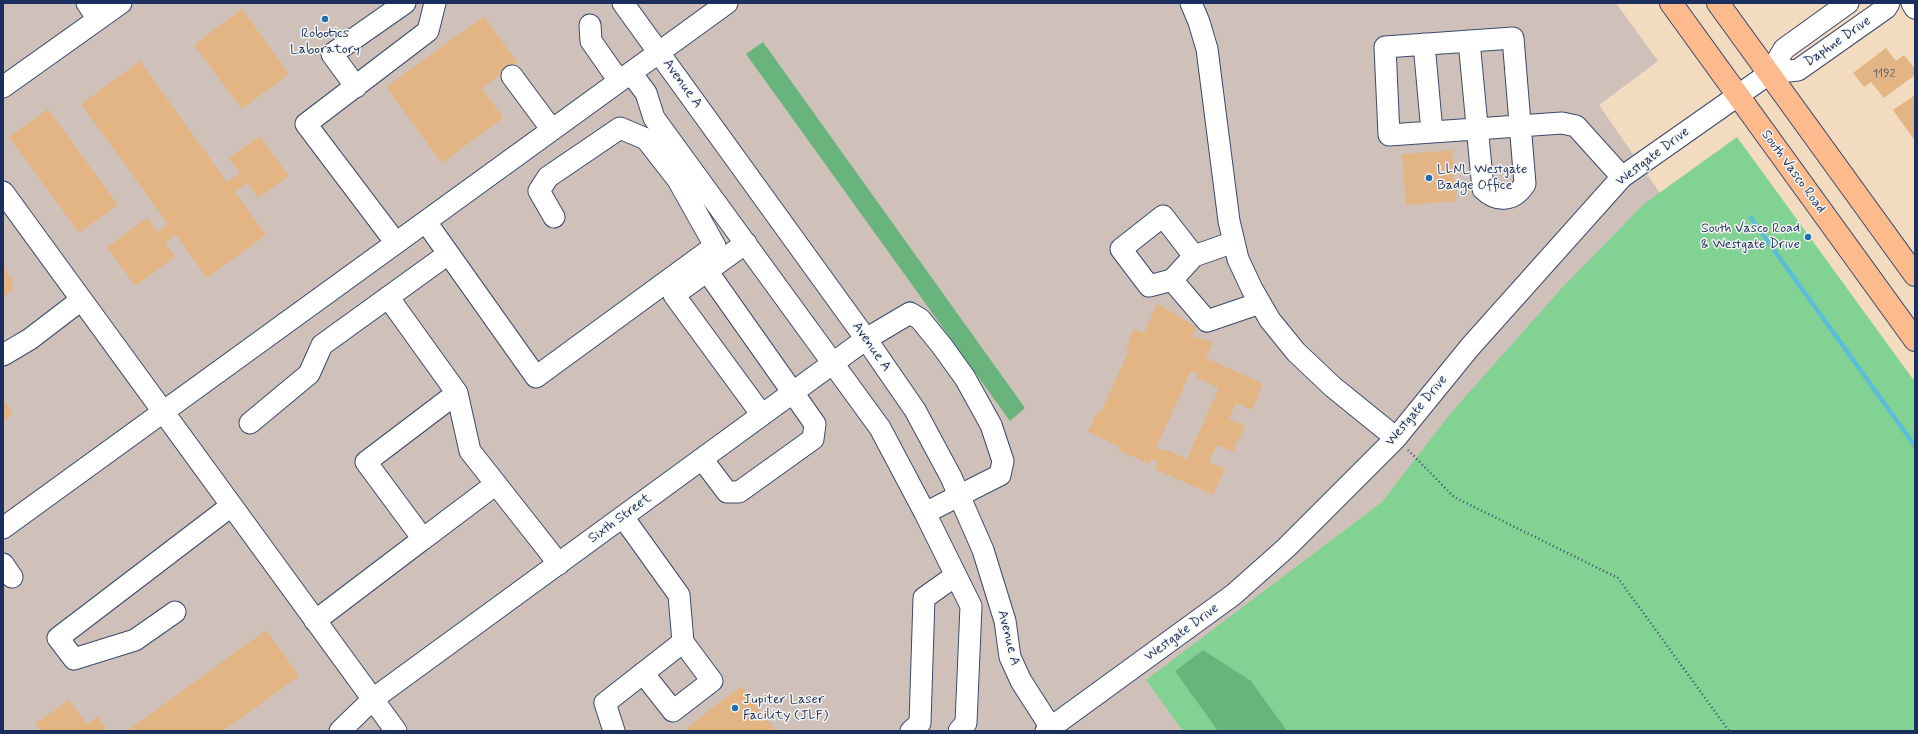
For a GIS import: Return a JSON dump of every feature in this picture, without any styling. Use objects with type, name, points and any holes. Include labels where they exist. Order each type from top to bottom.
[{"type":"main road","name":"South Vasco Road","points":[[1671,3],[1915,340]]},
{"type":"main road","points":[[1718,3],[1915,275]]},
{"type":"street","points":[[3,87],[93,11],[121,3]]},
{"type":"street","points":[[356,88],[332,54],[405,3]]},
{"type":"street","points":[[396,243],[306,124],[356,88],[428,31],[435,3]]},
{"type":"street","name":"Avenue A","points":[[623,3],[866,339],[915,410],[951,476],[983,550],[1005,621],[1010,657],[1020,681],[1050,730]]},
{"type":"street","points":[[3,528],[728,3]]},
{"type":"street","points":[[1191,3],[1199,22],[1207,49],[1229,221],[1238,259],[1252,289],[1270,320],[1296,352],[1332,387],[1396,438]]},
{"type":"street","name":"Daphne Drive","points":[[1770,73],[1784,49],[1848,3]]},
{"type":"street","name":"Daphne Drive","points":[[1770,73],[1798,70],[1886,8],[1888,3]]},
{"type":"street","points":[[1912,3],[1915,8]]},
{"type":"street","points":[[590,25],[591,41],[625,77],[646,94],[654,118],[880,428],[925,513],[971,606],[966,723],[959,731]]},
{"type":"street","points":[[1469,41],[1476,129],[1483,189],[1489,195],[1506,199],[1517,194],[1526,184],[1521,126],[1513,38],[1424,44],[1385,47],[1389,135],[1432,132],[1476,129],[1521,126],[1562,123],[1576,126],[1622,177]]},
{"type":"street","points":[[1424,44],[1432,132]]},
{"type":"street","name":"Westgate Drive","points":[[1050,730],[1233,595],[1286,548],[1396,438],[1470,347],[1622,177],[1770,73]]},
{"type":"street","points":[[512,76],[552,130]]},
{"type":"street","points":[[426,222],[536,377],[715,246],[678,180],[646,140],[620,128],[548,177],[539,191],[554,217]]},
{"type":"street","points":[[3,192],[396,731]]},
{"type":"street","points":[[1194,256],[1163,216],[1121,249],[1149,286],[1172,280],[1194,256],[1234,242]]},
{"type":"street","points":[[746,243],[674,295],[762,415]]},
{"type":"street","points":[[250,423],[309,374],[322,345],[448,254]]},
{"type":"street","points":[[702,460],[727,492],[739,492],[813,439],[815,424],[707,271]]},
{"type":"street","points":[[1172,280],[1207,321],[1260,303]]},
{"type":"street","points":[[388,297],[457,393],[470,451],[559,564]]},
{"type":"street","points":[[3,355],[30,339],[81,300]]},
{"type":"street","name":"Sixth Street","points":[[340,731],[373,699],[793,392],[834,364],[866,339],[910,313],[920,319],[965,378],[991,425],[1003,461],[1000,476],[959,495]]},
{"type":"street","points":[[423,539],[366,462],[457,393]]},
{"type":"street","points":[[315,621],[496,484]]},
{"type":"street","points":[[925,513],[959,495]]},
{"type":"street","points":[[175,612],[135,640],[74,659],[58,638],[232,506]]},
{"type":"street","points":[[623,517],[680,595],[683,642],[712,681],[672,711],[643,673]]},
{"type":"street","points":[[911,731],[920,723],[924,598],[955,576]]},
{"type":"street","points":[[614,731],[606,703],[683,642]]},
{"type":"path","points":[[1396,438],[1454,497],[1618,578],[1729,731]]},
{"type":"shaded area","points":[[3,3],[1616,3],[1658,61],[1599,105],[1685,229],[1915,731],[3,731]]},
{"type":"green space","points":[[763,42],[1025,408],[1010,421],[746,54]]},
{"type":"green space","points":[[1737,137],[1915,382],[1915,731],[1183,731],[1146,680],[1382,502],[1450,414],[1561,289],[1644,204]]},
{"type":"green space","points":[[1203,650],[1251,681],[1287,731],[1218,731],[1175,671]]},
{"type":"building","points":[[242,9],[289,74],[242,109],[194,45]]},
{"type":"building","points":[[484,16],[517,62],[482,88],[503,118],[442,163],[386,87]]},
{"type":"building","points":[[1886,48],[1896,61],[1904,55],[1915,69],[1915,75],[1884,98],[1871,82],[1864,87],[1853,73]]},
{"type":"building","points":[[140,61],[227,182],[240,173],[229,158],[260,136],[289,176],[258,198],[247,183],[235,192],[266,235],[207,278],[176,235],[165,242],[175,257],[135,286],[107,247],[147,218],[158,232],[168,224],[81,104]]},
{"type":"building","points":[[1915,95],[1915,141],[1893,110]]},
{"type":"building","points":[[48,109],[118,205],[79,233],[9,137]]},
{"type":"building","name":"LLNL Westgate Badge Office","points":[[1452,150],[1456,201],[1406,205],[1402,154]]},
{"type":"building","points":[[3,266],[14,281],[11,284],[14,289],[3,297]]},
{"type":"building","points":[[1157,303],[1196,327],[1192,336],[1213,343],[1206,358],[1263,384],[1252,410],[1236,403],[1229,419],[1245,426],[1233,452],[1217,445],[1209,462],[1225,469],[1213,495],[1155,469],[1158,462],[1151,459],[1149,464],[1118,450],[1119,446],[1088,432],[1098,410],[1101,412],[1129,350],[1126,348],[1134,329],[1144,333]],"holes":[[[1191,371],[1198,374],[1197,378],[1219,388],[1187,459],[1165,449],[1163,451],[1156,448]]]},
{"type":"building","points":[[3,399],[13,414],[3,421]]},
{"type":"building","points":[[266,630],[299,676],[223,731],[127,731]]},
{"type":"building","name":"Jupiter Laser Facility (JLF)","points":[[741,686],[776,731],[683,731]]},
{"type":"building","points":[[69,700],[87,724],[98,717],[108,731],[41,731],[35,724]]},
{"type":"waterway","points":[[1751,218],[1915,446]]},
{"type":"place","name":"Robotics Laboratory","points":[[325,19]]},
{"type":"place","name":"LLNL Westgate Badge Office","points":[[1429,178]]},
{"type":"place","name":"South Vasco Road & Westgate Drive","points":[[1808,237]]},
{"type":"place","name":"Jupiter Laser Facility (JLF)","points":[[735,708]]}]
